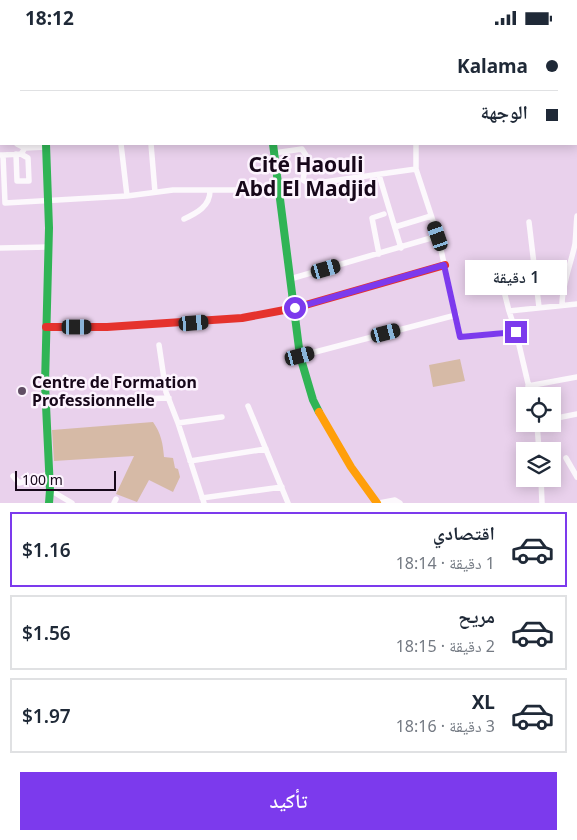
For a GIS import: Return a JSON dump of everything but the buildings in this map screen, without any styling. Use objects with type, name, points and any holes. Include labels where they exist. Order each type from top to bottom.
[{"type":"street","points":[[49,503],[50,490],[45,409],[50,201],[46,145],[25,146],[18,154],[1,155],[5,203],[50,201],[127,196],[155,191],[278,190]]},
{"type":"street","points":[[121,145],[127,196]]},
{"type":"street","points":[[151,145],[155,191]]},
{"type":"street","points":[[273,145],[300,356],[313,400],[338,447],[378,503],[395,499],[400,503]]},
{"type":"street","points":[[416,145],[416,169],[438,236],[460,337],[516,332]]},
{"type":"street","points":[[274,153],[302,149],[307,157],[303,180],[310,184],[416,169]]},
{"type":"street","points":[[379,175],[401,247]]},
{"type":"street","points":[[184,219],[204,207],[210,197],[210,191]]},
{"type":"street","points":[[379,254],[372,218],[384,215]]},
{"type":"street","points":[[395,227],[431,216]]},
{"type":"street","points":[[562,305],[563,287],[567,281],[575,244],[577,216]]},
{"type":"street","points":[[529,222],[539,307]]},
{"type":"street","points":[[290,279],[438,236]]},
{"type":"street","points":[[0,248],[49,247]]},
{"type":"street","points":[[46,327],[108,327],[194,323],[242,318],[295,308],[444,265]]},
{"type":"street","points":[[498,267],[516,332],[528,386],[577,377]]},
{"type":"street","points":[[509,311],[577,304]]},
{"type":"street","points":[[300,356],[456,315]]},
{"type":"street","points":[[159,345],[166,392],[203,500],[282,487]]},
{"type":"street","points":[[77,401],[169,399]]},
{"type":"street","points":[[248,406],[288,503]]},
{"type":"street","points":[[561,418],[576,416]]},
{"type":"street","points":[[178,423],[222,417]]},
{"type":"street","points":[[190,461],[266,449]]},
{"type":"street","points":[[566,458],[577,477]]},
{"type":"street","points":[[13,476],[19,483],[49,474]]},
{"type":"street","points":[[541,487],[542,503]]},
{"type":"street","points":[[50,490],[72,503]]},
{"type":"street","points":[[369,492],[372,503]]},
{"type":"shaded area","points":[[460,359],[465,381],[433,387],[429,365]]},
{"type":"shaded area","points":[[153,422],[161,439],[164,457],[173,458],[175,468],[178,469],[180,477],[173,492],[149,480],[137,502],[116,494],[134,456],[54,461],[52,430]]},
{"type":"traffic: fast","points":[[46,145],[49,228],[45,384],[49,503]]},
{"type":"traffic: fast","points":[[273,145],[300,356],[313,400],[319,412]]},
{"type":"traffic: slow","points":[[319,412],[351,467],[377,503]]},
{"type":"traffic: jam","points":[[46,327],[107,327],[242,318],[295,308],[445,265]]},
{"type":"place","name":"Centre de Formation Professionnelle","points":[[22,391]]},
{"type":"district","name":"Cité Haouli Abd El Madjid","points":[[306,176]]},
{"type":"route","points":[[295,308],[444,265],[460,337],[516,332]]}]
